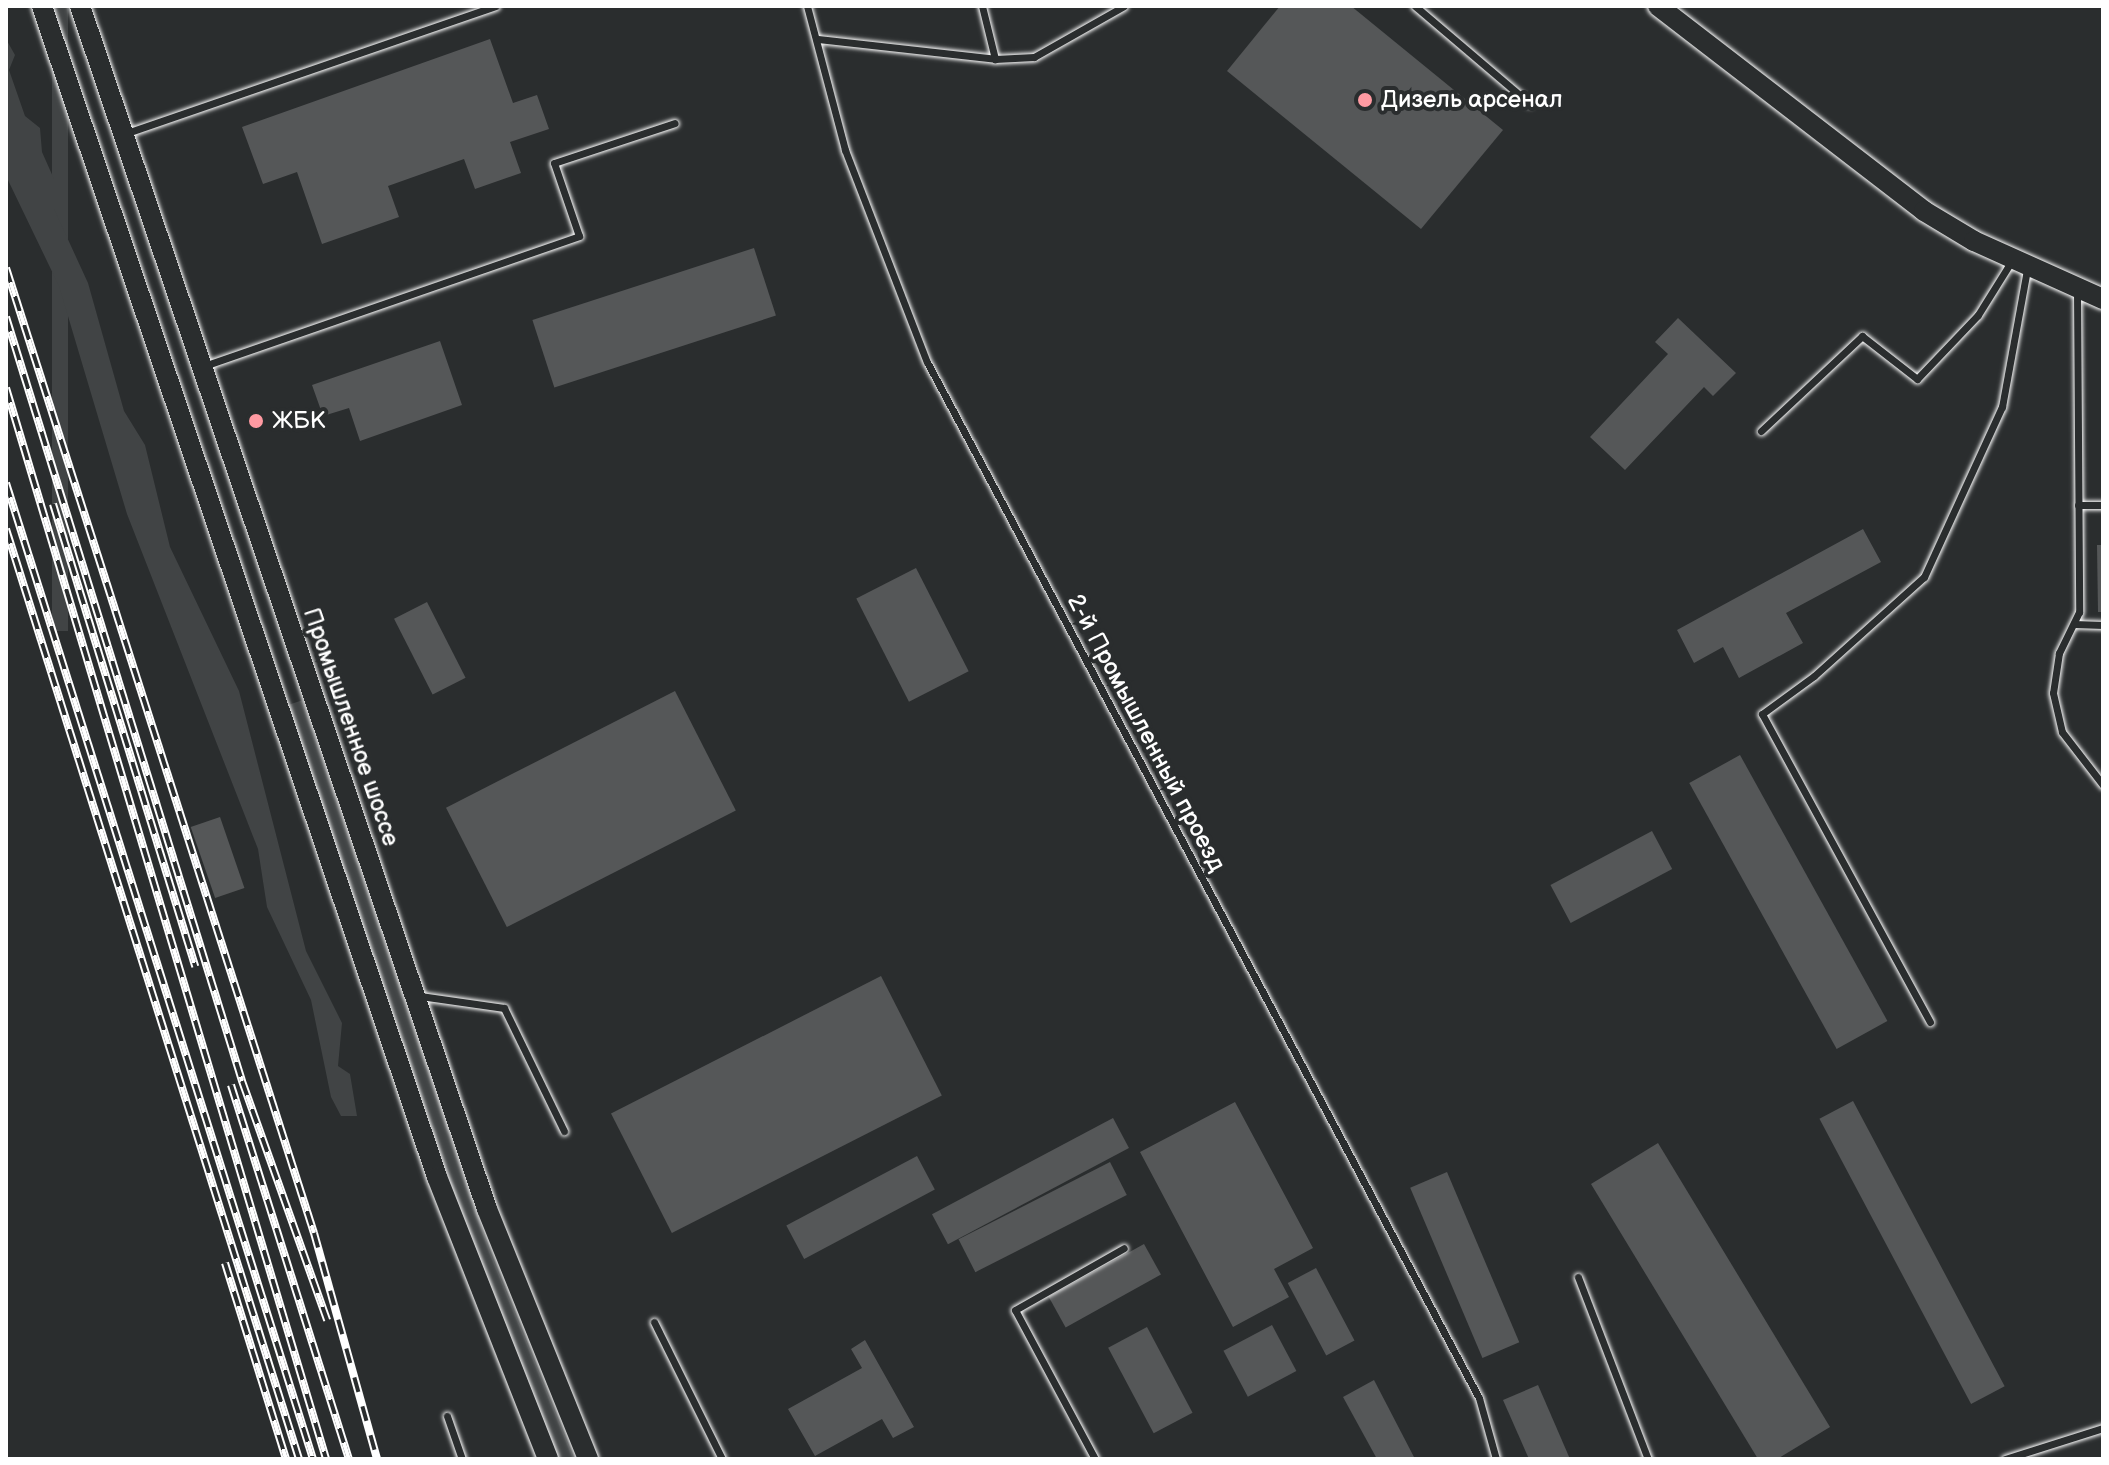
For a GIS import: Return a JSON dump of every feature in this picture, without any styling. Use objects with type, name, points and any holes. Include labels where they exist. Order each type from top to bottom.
[{"type":"main road","points":[[42,6],[437,1177],[548,1459]]},
{"type":"main road","name":"Промышленное шоссе","points":[[80,6],[487,1209],[588,1459]]},
{"type":"main road","points":[[1658,6],[1868,174],[2020,263],[2103,299]]},
{"type":"main road","points":[[255,642],[290,629]]},
{"type":"lane","points":[[123,134],[496,6]]},
{"type":"lane","name":"2-й Промышленный проезд","points":[[807,6],[845,150],[927,362],[1479,1398],[1496,1459]]},
{"type":"lane","points":[[982,6],[995,59]]},
{"type":"lane","points":[[818,39],[995,59],[1034,57],[1124,6]]},
{"type":"lane","points":[[1415,6],[1529,103]]},
{"type":"lane","points":[[201,367],[579,236],[554,163],[675,123]]},
{"type":"lane","points":[[1761,431],[1862,336],[1917,379],[1978,315],[2020,263]]},
{"type":"lane","points":[[1930,1022],[1762,714],[1814,676],[1924,577],[2002,407],[2020,263]]},
{"type":"lane","points":[[2077,290],[2079,612],[2059,653],[2053,693],[2062,732],[2103,785]]},
{"type":"lane","points":[[2078,505],[2103,505]]},
{"type":"lane","points":[[2074,624],[2103,625]]},
{"type":"lane","points":[[414,995],[504,1008],[564,1131]]},
{"type":"lane","points":[[1095,1459],[1015,1310],[1124,1248]]},
{"type":"lane","points":[[1578,1277],[1648,1459]]},
{"type":"lane","points":[[654,1322],[722,1459]]},
{"type":"lane","points":[[447,1416],[462,1459]]},
{"type":"lane","points":[[2005,1459],[2103,1428]]},
{"type":"shaded area","points":[[52,6],[68,6],[68,631],[52,631]]},
{"type":"shaded area","points":[[6,39],[15,55],[9,70],[25,116],[40,128],[42,152],[54,179],[54,209],[88,283],[124,411],[145,445],[170,547],[239,691],[306,951],[342,1023],[338,1066],[350,1074],[357,1116],[341,1116],[331,1097],[311,1000],[267,907],[258,849],[127,514],[59,286],[6,176]]},
{"type":"shaded area","points":[[303,700],[490,1252],[574,1459],[558,1459],[457,1202],[288,705]]},
{"type":"building","name":"Дизель арсенал","points":[[1280,6],[1351,6],[1503,130],[1421,229],[1227,71]]},
{"type":"building","points":[[490,39],[513,103],[537,95],[549,129],[510,142],[521,173],[475,189],[464,159],[388,186],[399,217],[322,244],[297,172],[263,184],[242,127]]},
{"type":"building","points":[[754,248],[776,316],[554,388],[532,320]]},
{"type":"building","points":[[1678,318],[1736,373],[1713,396],[1704,387],[1625,470],[1590,437],[1668,354],[1655,342]]},
{"type":"building","points":[[440,341],[462,405],[360,441],[349,408],[323,416],[312,385]]},
{"type":"building","points":[[1863,529],[1881,562],[1786,613],[1803,643],[1739,678],[1723,647],[1694,663],[1677,630]]},
{"type":"building","points":[[2097,545],[2103,545],[2103,612],[2098,612]]},
{"type":"building","points":[[916,568],[969,671],[909,702],[856,598]]},
{"type":"building","points":[[427,602],[466,678],[433,695],[394,619]]},
{"type":"building","points":[[675,691],[736,810],[507,927],[446,808]]},
{"type":"building","points":[[1740,755],[1887,1021],[1837,1049],[1689,783]]},
{"type":"building","points":[[220,817],[244,888],[215,898],[191,827]]},
{"type":"building","points":[[1652,831],[1672,869],[1571,923],[1550,885]]},
{"type":"building","points":[[881,976],[942,1095],[672,1233],[611,1114]]},
{"type":"building","points":[[1853,1101],[2005,1386],[1971,1404],[1819,1119]]},
{"type":"building","points":[[1235,1102],[1313,1248],[1274,1269],[1289,1297],[1233,1327],[1140,1152]]},
{"type":"building","points":[[1113,1118],[1129,1148],[948,1244],[932,1214]]},
{"type":"building","points":[[1658,1143],[1830,1427],[1777,1459],[1758,1459],[1591,1184]]},
{"type":"building","points":[[917,1156],[935,1190],[804,1259],[786,1225]]},
{"type":"building","points":[[1110,1162],[1127,1195],[975,1272],[959,1239]]},
{"type":"building","points":[[1447,1172],[1519,1342],[1482,1358],[1410,1188]]},
{"type":"building","points":[[1144,1244],[1161,1275],[1066,1327],[1049,1297]]},
{"type":"building","points":[[1316,1268],[1354,1340],[1326,1355],[1288,1283]]},
{"type":"building","points":[[1272,1325],[1296,1371],[1248,1397],[1223,1351]]},
{"type":"building","points":[[1147,1327],[1193,1413],[1154,1433],[1108,1348]]},
{"type":"building","points":[[865,1340],[914,1427],[893,1438],[882,1419],[815,1456],[788,1409],[862,1368],[851,1349]]},
{"type":"building","points":[[1374,1380],[1415,1459],[1377,1459],[1343,1397]]},
{"type":"building","points":[[1538,1385],[1570,1459],[1529,1459],[1503,1400]]},
{"type":"railway","points":[[6,268],[314,1233],[377,1459]]},
{"type":"railway","points":[[6,317],[242,1081],[327,1320]]},
{"type":"railway","points":[[6,388],[326,1459]]},
{"type":"railway","points":[[6,483],[313,1459]]},
{"type":"railway","points":[[53,504],[195,967]]},
{"type":"railway","points":[[6,529],[299,1459]]},
{"type":"railway","points":[[231,1085],[349,1459]]},
{"type":"railway","points":[[225,1263],[286,1459]]},
{"type":"place","name":"Дизель арсенал","points":[[1365,100]]},
{"type":"place","name":"ЖБК","points":[[256,421]]}]
